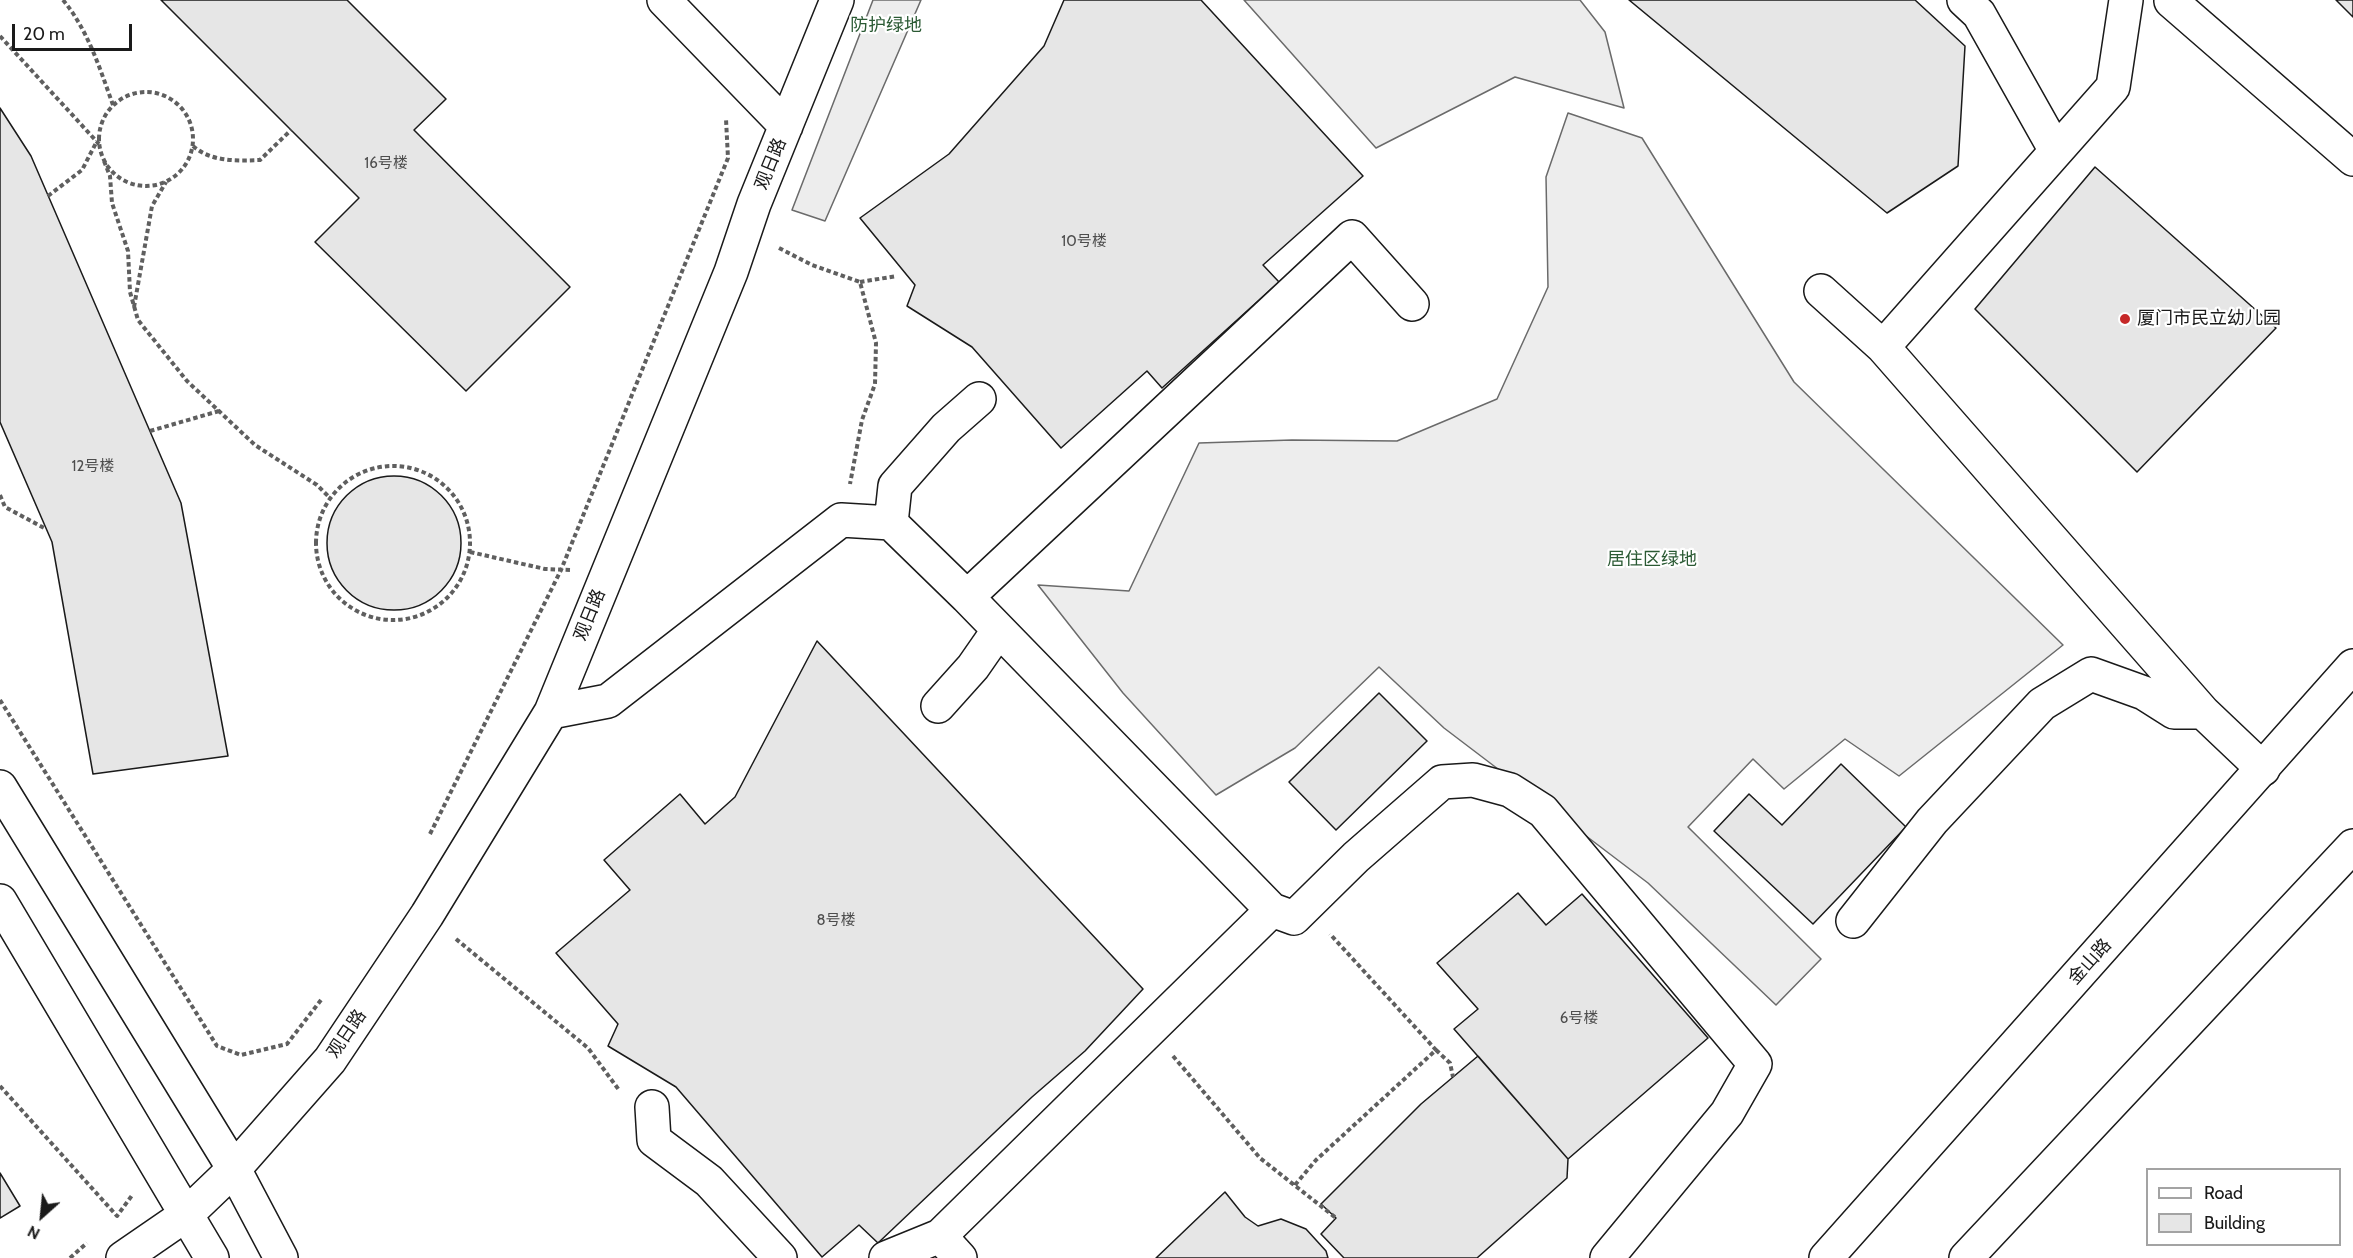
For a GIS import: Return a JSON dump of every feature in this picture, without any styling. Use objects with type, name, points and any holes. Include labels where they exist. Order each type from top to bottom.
[{"type":"street","points":[[664,0],[786,126]]},
{"type":"street","name":"观日路","points":[[123,1258],[188,1214],[234,1169],[330,1060],[427,915],[551,712],[731,272],[754,204],[837,0]]},
{"type":"street","points":[[1964,0],[1979,14],[2056,151]]},
{"type":"street","points":[[1883,347],[2113,87],[2126,0]]},
{"type":"street","points":[[2171,1],[2353,159]]},
{"type":"street","points":[[967,597],[1352,237],[1412,304]]},
{"type":"street","points":[[1821,291],[1883,347],[2203,712],[2263,769]]},
{"type":"street","points":[[891,523],[895,486],[946,428],[979,399]]},
{"type":"street","points":[[551,712],[608,701],[841,520],[891,523],[967,597],[1272,910],[1294,918],[1356,857],[1443,783],[1473,780],[1510,790],[1543,811],[1755,1064],[1726,1113],[1607,1258]]},
{"type":"street","points":[[938,706],[973,667],[998,631]]},
{"type":"street","name":"金山路","points":[[1826,1258],[2353,666]]},
{"type":"street","points":[[1853,921],[1932,821],[2035,712],[2043,704],[2091,674],[2145,693],[2174,712],[2203,712]]},
{"type":"street","points":[[0,787],[234,1169],[281,1258]]},
{"type":"street","points":[[1966,1258],[2352,851]]},
{"type":"street","points":[[0,902],[188,1214],[212,1258]]},
{"type":"street","points":[[886,1258],[950,1247],[1152,1031],[1272,910]]},
{"type":"street","points":[[652,1107],[654,1140],[710,1181],[780,1258]]},
{"type":"path","points":[[63,0],[74,13],[96,57],[113,105]]},
{"type":"path","points":[[0,36],[98,144],[110,177],[112,203],[128,251],[129,292],[138,320],[187,381],[255,445],[317,485],[330,498]]},
{"type":"path","points":[[48,196],[82,170],[98,144],[103,119],[113,105],[129,94],[145,92],[170,98],[182,108],[189,119],[193,146],[188,162],[166,182],[152,206],[134,308]]},
{"type":"path","points":[[425,842],[561,570],[728,158],[725,117]]},
{"type":"path","points":[[193,146],[202,154],[233,161],[260,160],[291,130]]},
{"type":"path","points":[[104,161],[115,174],[134,184],[150,186],[166,182]]},
{"type":"path","points":[[754,204],[770,243],[812,265],[860,282],[897,276]]},
{"type":"path","points":[[841,520],[862,420],[875,384],[876,343],[860,282]]},
{"type":"path","points":[[150,431],[219,410]]},
{"type":"path","points":[[390,466],[429,474],[444,485],[463,509],[469,526],[470,552],[460,583],[445,601],[428,612],[402,620],[385,620],[355,610],[330,589],[318,562],[315,546],[321,515],[330,498],[357,474],[390,466]]},
{"type":"path","points":[[0,495],[5,507],[46,529]]},
{"type":"path","points":[[470,552],[545,569],[606,576]]},
{"type":"path","points":[[0,700],[217,1046],[241,1055],[287,1044],[324,998]]},
{"type":"path","points":[[1305,907],[1450,1063],[1453,1077]]},
{"type":"path","points":[[427,915],[588,1048],[654,1140]]},
{"type":"path","points":[[1152,1031],[1260,1158],[1336,1218]]},
{"type":"path","points":[[1295,1185],[1316,1160],[1436,1050]]},
{"type":"path","points":[[0,1086],[117,1216],[134,1193],[128,1183]]},
{"type":"shaded area","name":"防护绿地","points":[[873,0],[921,0],[825,221],[792,210]]},
{"type":"shaded area","points":[[1244,0],[1580,0],[1605,32],[1624,108],[1515,77],[1376,148]]},
{"type":"shaded area","name":"居住区绿地","points":[[1568,113],[1642,138],[1794,382],[2063,645],[1899,776],[1845,739],[1784,789],[1753,759],[1688,827],[1821,959],[1776,1005],[1648,883],[1444,728],[1379,667],[1295,748],[1216,795],[1123,693],[1038,585],[1129,591],[1199,443],[1292,440],[1397,441],[1497,399],[1548,287],[1546,177]]},
{"type":"building","points":[[161,0],[347,0],[446,99],[414,130],[570,287],[466,391],[315,242],[359,198]]},
{"type":"building","points":[[1064,0],[1201,0],[1363,176],[1263,265],[1279,282],[1162,388],[1147,371],[1061,448],[972,347],[907,306],[915,285],[860,218],[949,154],[1044,46]]},
{"type":"building","points":[[1629,0],[1915,0],[1965,46],[1958,166],[1887,213]]},
{"type":"building","points":[[2336,0],[2353,0],[2353,17]]},
{"type":"building","points":[[0,108],[31,156],[181,503],[228,756],[93,774],[52,542],[0,422]]},
{"type":"building","name":"厦门市民立幼儿园","points":[[2095,167],[2276,328],[2137,472],[1975,309]]},
{"type":"building","points":[[394,476],[420,481],[441,496],[456,517],[461,543],[456,569],[441,590],[420,605],[394,610],[368,605],[347,590],[332,569],[327,543],[332,517],[347,496],[368,481]]},
{"type":"building","points":[[817,641],[1143,989],[1085,1051],[1032,1097],[878,1243],[859,1225],[822,1257],[676,1087],[608,1046],[618,1024],[556,953],[630,890],[604,860],[680,794],[705,824],[735,797]]},
{"type":"building","points":[[1379,693],[1427,741],[1336,830],[1289,782]]},
{"type":"building","points":[[1841,764],[1906,827],[1813,924],[1714,831],[1749,794],[1782,825]]},
{"type":"building","points":[[1518,893],[1546,925],[1582,894],[1708,1038],[1568,1159],[1454,1029],[1478,1009],[1437,963]]},
{"type":"building","points":[[1478,1056],[1568,1159],[1567,1178],[1477,1258],[1344,1258],[1321,1234],[1336,1218],[1321,1204],[1421,1104]]},
{"type":"building","points":[[0,1173],[20,1206],[0,1218]]},
{"type":"building","points":[[1225,1192],[1245,1217],[1258,1226],[1281,1219],[1306,1229],[1326,1251],[1328,1258],[1156,1258]]},
{"type":"place","name":"厦门市民立幼儿园","points":[[2125,319]]}]
